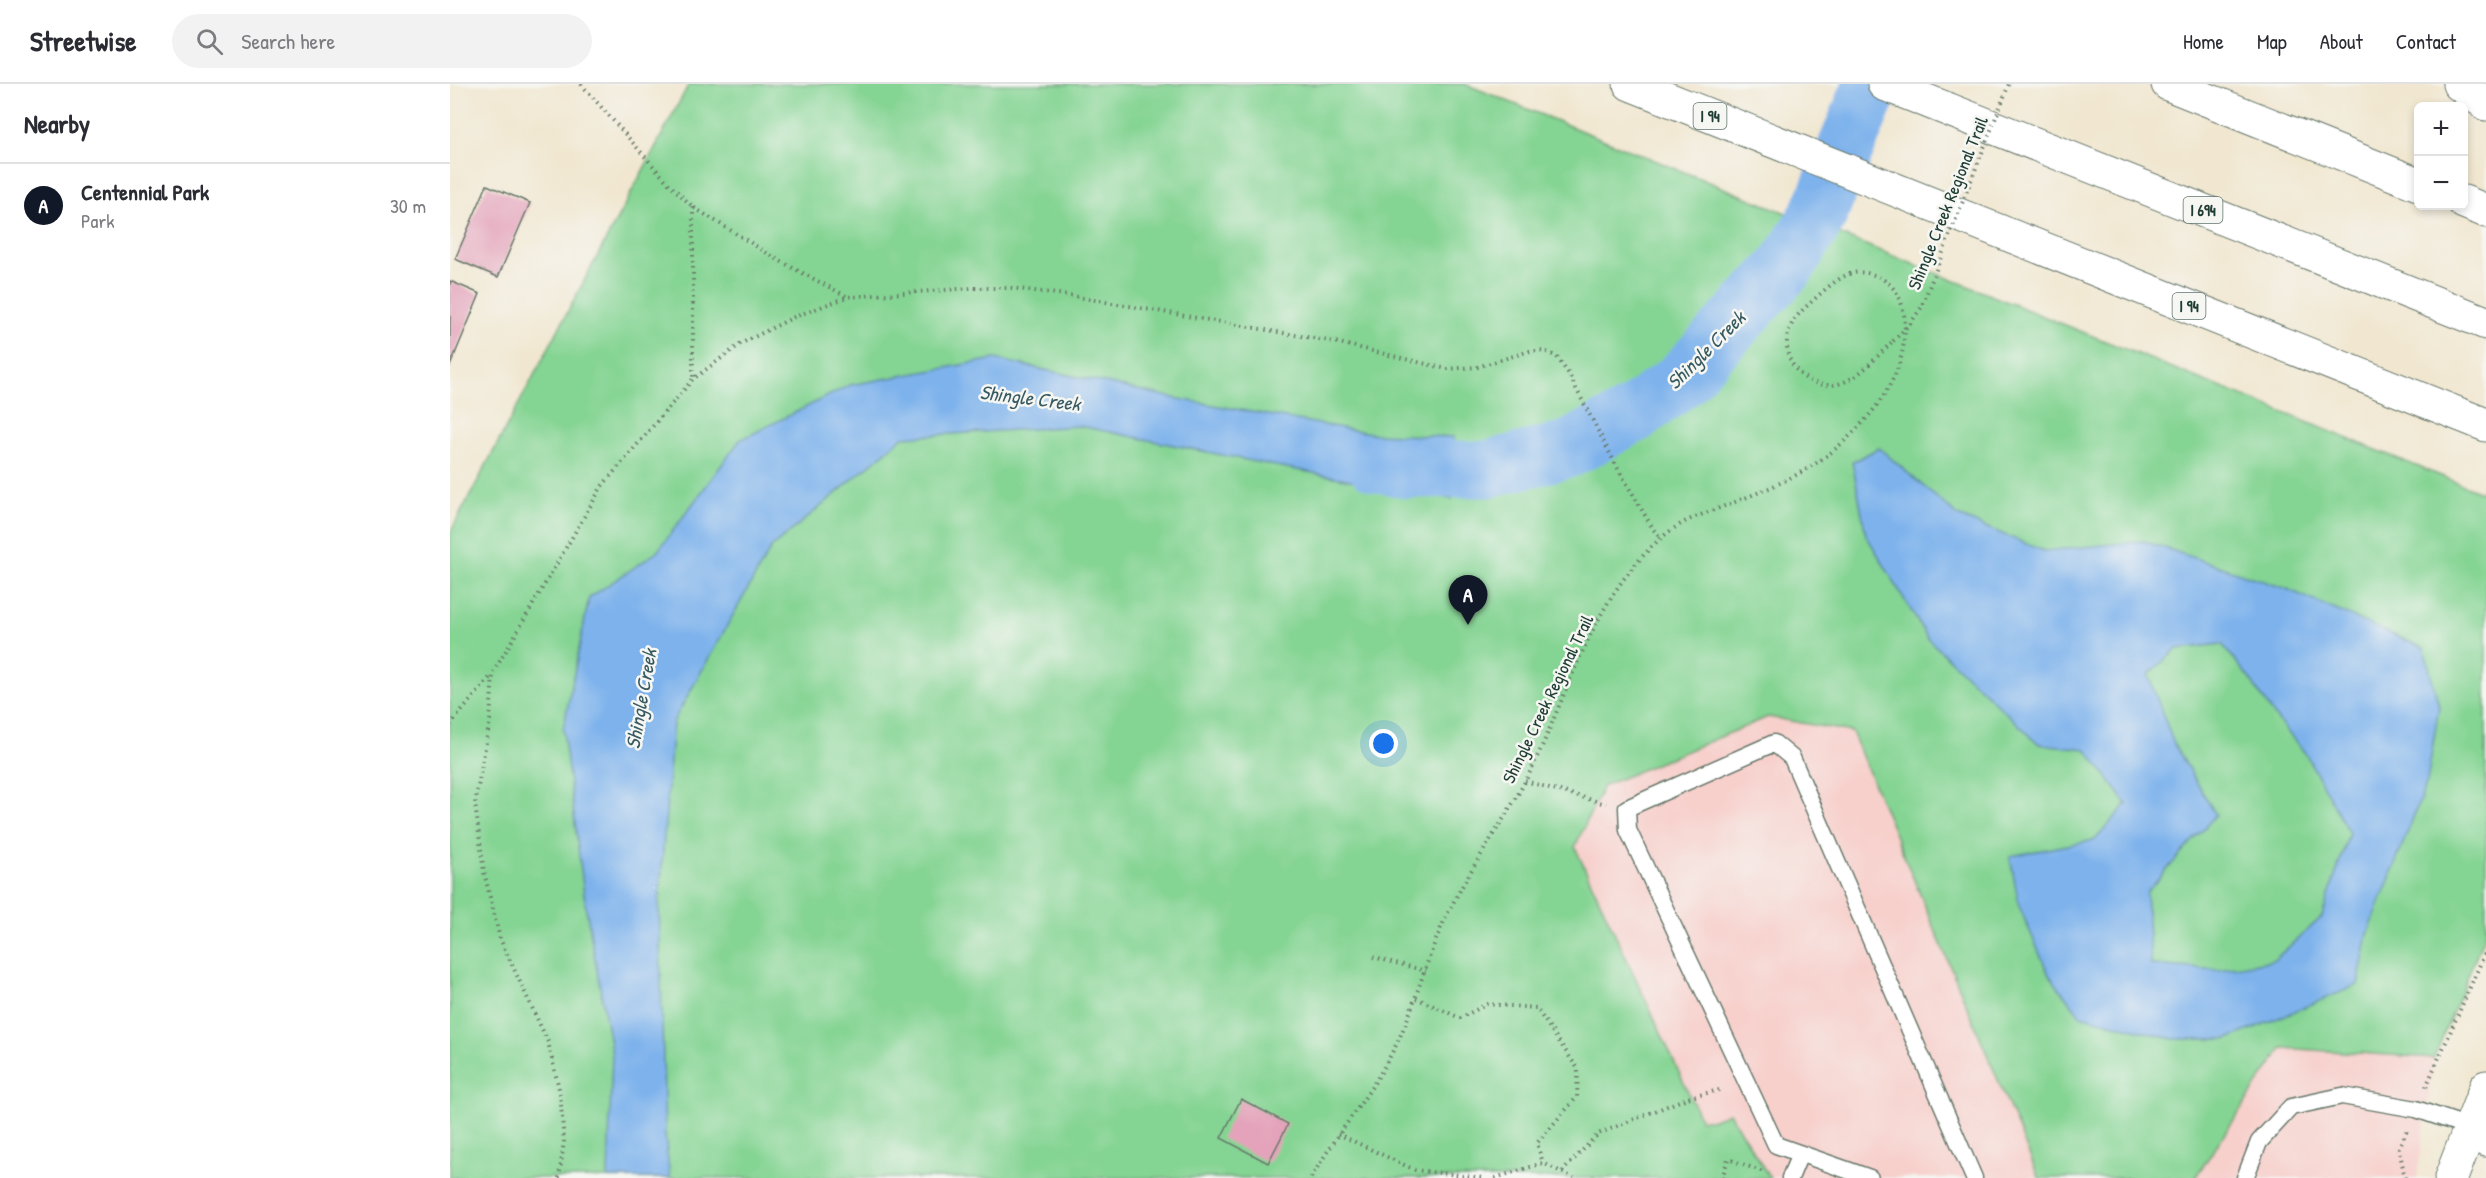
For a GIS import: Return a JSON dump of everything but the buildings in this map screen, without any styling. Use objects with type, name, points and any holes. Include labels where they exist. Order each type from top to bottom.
[{"type":"main road","name":"I 94","points":[[1630,84],[2486,424]]},
{"type":"main road","name":"I 694","points":[[1884,84],[2486,323]]},
{"type":"main road","points":[[2168,84],[2414,182]]},
{"type":"main road","points":[[2459,84],[2486,104]]},
{"type":"main road","points":[[2468,204],[2486,212]]},
{"type":"main road","points":[[2451,1178],[2480,1132],[2486,1087]]},
{"type":"lane","points":[[1870,1178],[1776,1145],[1628,830],[1627,808],[1774,743],[1792,758],[1974,1178]]},
{"type":"lane","points":[[2245,1178],[2259,1142],[2291,1107],[2342,1096],[2416,1109],[2480,1132]]},
{"type":"lane","points":[[1790,1178],[1800,1154]]},
{"type":"path","points":[[581,84],[670,185],[693,207],[780,261],[847,297]]},
{"type":"path","name":"Shingle Creek Regional Trail","points":[[1311,1178],[1388,1060],[1416,998],[1451,908],[1525,781],[1599,621],[1633,567],[1661,538],[1688,520],[1743,499],[1806,470],[1845,442],[1883,399],[1900,364],[1905,337],[1903,307],[1898,293],[1877,276],[1864,272],[1848,274],[1806,307],[1792,322],[1787,336],[1787,350],[1790,359],[1797,372],[1808,381],[1824,385],[1840,384],[1855,376],[1910,324],[1921,308],[1932,282],[2009,84]]},
{"type":"path","points":[[693,207],[693,379]]},
{"type":"path","points":[[450,724],[493,673],[602,486],[693,379],[742,343],[794,317],[847,297],[972,288],[1036,291],[1335,342],[1447,369],[1477,367],[1530,351],[1545,351],[1557,357],[1568,373],[1617,467],[1653,529],[1661,538]]},
{"type":"path","points":[[493,673],[490,720],[475,804],[484,872],[500,939],[548,1042],[560,1093],[564,1141],[559,1178]]},
{"type":"path","points":[[1525,781],[1627,808]]},
{"type":"path","points":[[2405,1178],[2399,1148],[2486,951]]},
{"type":"path","points":[[1373,957],[1426,971]]},
{"type":"path","points":[[1416,998],[1460,1018],[1487,1004],[1536,1008],[1578,1070],[1577,1097],[1537,1143],[1543,1163]]},
{"type":"path","points":[[1562,1172],[1598,1134],[1688,1098],[1746,1083]]},
{"type":"path","points":[[1338,1134],[1415,1170],[1483,1178]]},
{"type":"path","points":[[1722,1178],[1728,1159],[1764,1172]]},
{"type":"path","points":[[1495,1178],[1543,1163],[1574,1178]]},
{"type":"shaded area","points":[[1768,717],[1852,732],[2039,1178],[1770,1178],[1729,1114],[1711,1120],[1701,1120],[1575,847],[1603,786]]},
{"type":"shaded area","points":[[2282,1048],[2434,1058],[2417,1178],[2195,1178]]},
{"type":"green space","points":[[689,84],[1465,84],[2486,494],[2486,932],[2434,1058],[2282,1048],[2195,1178],[2039,1178],[1852,732],[1768,717],[1603,786],[1575,847],[1701,1120],[1711,1120],[1729,1113],[1770,1178],[450,1178],[450,533]]},
{"type":"water","points":[[995,359],[1179,399],[1376,434],[1454,437],[1452,499],[1080,426],[903,437],[771,548],[673,722],[659,903],[665,1135],[670,1178],[608,1178],[612,1054],[586,909],[563,730],[589,598],[657,552],[740,440],[850,385]]},
{"type":"water","points":[[1879,448],[1958,516],[2044,551],[2144,541],[2287,589],[2424,648],[2439,706],[2427,782],[2368,934],[2358,985],[2228,1039],[2173,1039],[2080,1015],[2049,975],[2019,906],[2010,856],[2095,840],[2127,804],[2086,749],[2039,744],[1928,639],[1866,535],[1852,462]],"holes":[[[2222,644],[2276,718],[2305,753],[2349,833],[2322,917],[2274,960],[2219,970],[2151,965],[2146,893],[2216,815],[2174,744],[2148,675],[2177,649]]]},
{"type":"waterway","name":"Shingle Creek","points":[[1375,463],[1409,470],[1488,469],[1569,449],[1635,414],[1681,380],[1787,266],[1819,214],[1872,84]]},
{"type":"place","name":"Centennial Park","points":[[1468,625]]}]
